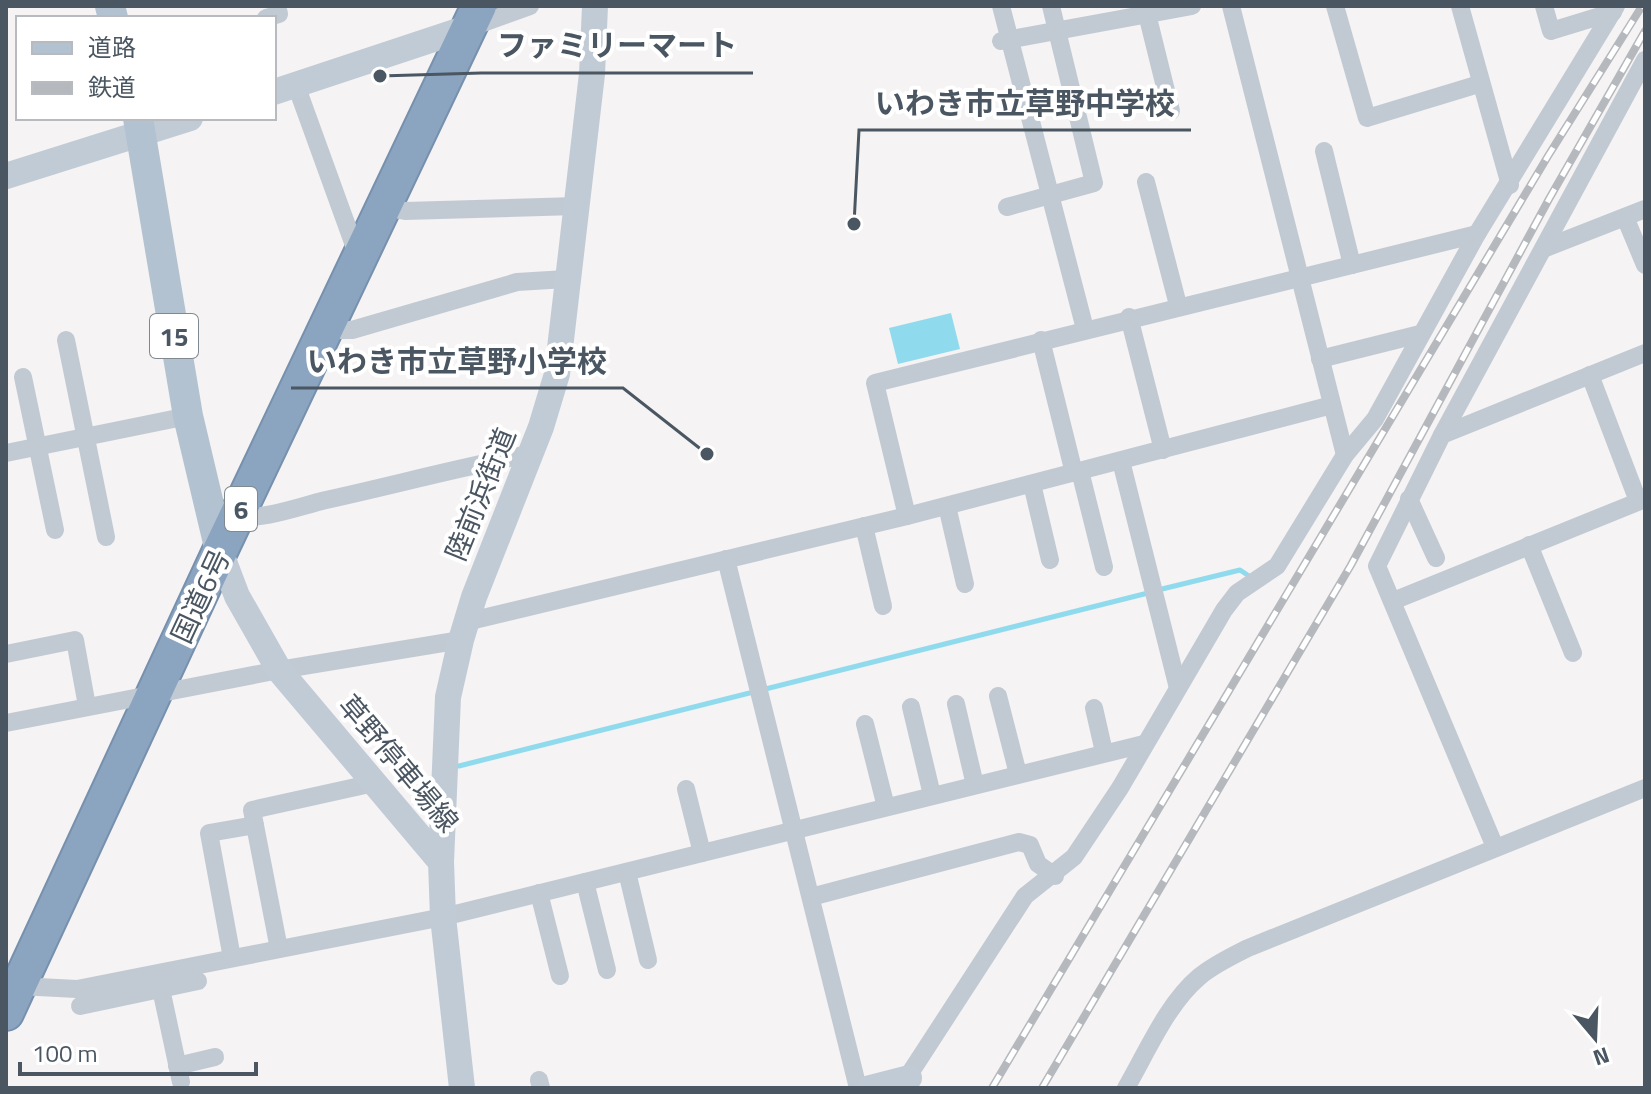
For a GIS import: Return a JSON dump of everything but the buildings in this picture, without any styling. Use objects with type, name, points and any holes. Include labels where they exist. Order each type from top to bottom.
[{"type":"highway","name":"国道6号","points":[[11,999],[473,17]]},
{"type":"main road","name":"15","points":[[140,126],[188,416],[220,551]]},
{"type":"street","points":[[359,259],[285,88],[473,17],[530,6]]},
{"type":"street","name":"陸前浜街道","points":[[441,862],[448,697],[463,631],[557,374],[592,74],[595,6]]},
{"type":"street","points":[[1001,6],[1004,39],[1051,195],[1085,329]]},
{"type":"street","points":[[1007,207],[1094,183],[1051,6]]},
{"type":"street","points":[[1004,39],[1192,6]]},
{"type":"street","points":[[1231,6],[1345,455]]},
{"type":"street","points":[[1335,6],[1367,118],[1479,84]]},
{"type":"street","points":[[1460,6],[1479,84],[1510,185]]},
{"type":"street","points":[[1544,6],[1551,31],[1615,9]]},
{"type":"street","points":[[870,1088],[905,1083],[1025,896],[1055,876],[1074,857],[1237,593],[1277,566],[1345,455],[1375,419],[1477,234],[1510,185],[1615,9]]},
{"type":"street","points":[[1147,14],[1171,111]]},
{"type":"street","points":[[1495,847],[1377,566],[1442,435],[1645,60]]},
{"type":"street","points":[[6,176],[140,126],[178,120]]},
{"type":"street","points":[[1324,151],[1352,265]]},
{"type":"street","points":[[1146,182],[1178,305]]},
{"type":"street","points":[[384,207],[405,211],[576,206]]},
{"type":"street","points":[[1543,249],[1645,209]]},
{"type":"street","points":[[1625,217],[1645,265]]},
{"type":"street","points":[[907,516],[875,383],[1129,317],[1477,234]]},
{"type":"street","points":[[326,330],[352,330],[517,282],[566,279]]},
{"type":"street","points":[[1129,317],[1163,450]]},
{"type":"street","points":[[1320,359],[1420,334]]},
{"type":"street","points":[[66,340],[106,537]]},
{"type":"street","points":[[1041,340],[1104,567]]},
{"type":"street","points":[[1442,435],[1645,353]]},
{"type":"street","points":[[1393,601],[1642,500],[1590,375]]},
{"type":"street","points":[[23,377],[55,530]]},
{"type":"street","points":[[6,723],[87,706],[153,697],[463,631],[726,559],[947,506],[1332,405]]},
{"type":"street","points":[[6,453],[188,416]]},
{"type":"street","points":[[236,517],[254,519],[347,498],[449,469],[529,454]]},
{"type":"street","points":[[1121,461],[1178,688]]},
{"type":"street","points":[[1032,484],[1050,560]]},
{"type":"street","points":[[1409,499],[1436,558]]},
{"type":"street","points":[[947,506],[965,584]]},
{"type":"street","points":[[864,526],[883,606]]},
{"type":"street","points":[[1529,545],[1573,653]]},
{"type":"street","name":"草野停車場線","points":[[220,551],[237,596],[279,670],[441,862],[443,917],[462,1088]]},
{"type":"street","points":[[726,559],[858,1088]]},
{"type":"street","points":[[6,654],[75,640],[87,706]]},
{"type":"street","points":[[998,696],[1018,774]]},
{"type":"street","points":[[956,704],[975,785]]},
{"type":"street","points":[[911,707],[932,795]]},
{"type":"street","points":[[1094,708],[1104,752]]},
{"type":"street","points":[[865,724],[886,807]]},
{"type":"street","points":[[80,1006],[232,958],[443,917],[1144,744]]},
{"type":"street","points":[[279,949],[252,810],[374,783]]},
{"type":"street","points":[[1126,1088],[1183,994],[1199,976],[1248,948],[1645,788]]},
{"type":"street","points":[[686,789],[702,853]]},
{"type":"street","points":[[232,958],[209,833],[255,825]]},
{"type":"street","points":[[811,897],[1019,842],[1030,845],[1038,864],[1055,876]]},
{"type":"street","points":[[627,872],[648,960]]},
{"type":"street","points":[[585,882],[607,970]]},
{"type":"street","points":[[539,893],[560,976]]},
{"type":"street","points":[[11,999],[77,989],[198,981]]},
{"type":"street","points":[[157,984],[179,1074],[215,1057]]},
{"type":"water","points":[[951,313],[960,349],[898,364],[889,328]]},
{"type":"waterway","points":[[1158,590],[1240,570],[1249,576]]},
{"type":"waterway","points":[[459,766],[1148,593]]},
{"type":"railway","points":[[992,1088],[1548,156],[1642,6]]},
{"type":"railway","points":[[1042,1088],[1351,565],[1549,199],[1645,31]]},
{"type":"place","name":"ファミリーマート","points":[[380,76]]},
{"type":"place","name":"いわき市立草野中学校","points":[[854,224]]},
{"type":"place","name":"いわき市立草野小学校","points":[[707,454]]}]
